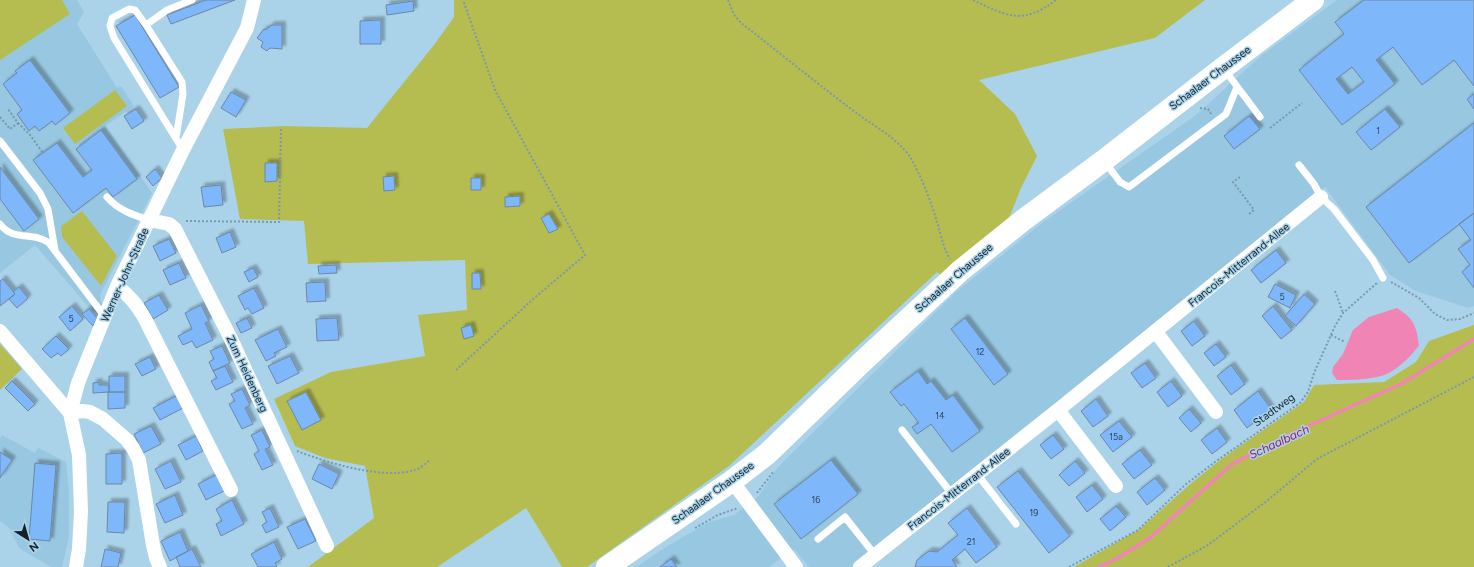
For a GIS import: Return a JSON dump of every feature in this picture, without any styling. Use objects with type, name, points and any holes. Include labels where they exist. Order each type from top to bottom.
[{"type":"main road","name":"Schaalaer Chaussee","points":[[607,567],[732,481],[766,454],[960,271],[1022,221],[1103,161],[1313,0]]},
{"type":"street","name":"Werner-John-Straße","points":[[76,567],[79,548],[81,511],[78,455],[70,413],[78,383],[117,286],[149,220],[180,144],[247,28],[254,0]]},
{"type":"street","name":"Francois-Mitterrand-Allee","points":[[860,567],[1156,332],[1321,197]]},
{"type":"street","points":[[149,220],[169,224]]},
{"type":"street","name":"Zum Heidenberg","points":[[169,224],[175,229],[228,334],[327,546]]},
{"type":"street","points":[[117,286],[129,295],[137,304],[231,490]]},
{"type":"street","points":[[0,331],[70,413],[82,411],[90,412],[103,419],[134,448],[139,460],[153,544],[156,558],[160,567]]},
{"type":"street","points":[[1156,332],[1216,412]]},
{"type":"street","points":[[1058,410],[1116,486]]},
{"type":"street","points":[[732,481],[792,566]]},
{"type":"lane","points":[[146,25],[167,10],[192,0]]},
{"type":"lane","points":[[128,9],[135,10],[182,82],[183,94],[180,144],[114,38],[110,26],[112,18],[128,9]]},
{"type":"lane","points":[[1223,68],[1260,116]]},
{"type":"lane","points":[[1103,161],[1120,182],[1129,187],[1226,114],[1237,87]]},
{"type":"lane","points":[[0,141],[40,192],[48,209],[55,250]]},
{"type":"lane","points":[[1298,165],[1314,184],[1321,197],[1334,209],[1374,260],[1383,278]]},
{"type":"lane","points":[[107,197],[113,204],[123,210],[149,220]]},
{"type":"lane","points":[[0,224],[12,235],[42,238],[55,250],[105,317]]},
{"type":"lane","points":[[902,430],[952,494]]},
{"type":"lane","points":[[977,474],[1016,524]]},
{"type":"lane","points":[[818,539],[845,517],[875,555]]},
{"type":"path","points":[[456,370],[532,300],[585,255],[495,90],[463,0]]},
{"type":"path","points":[[728,0],[734,15],[741,23],[860,116],[886,132],[901,146],[910,158],[921,181],[933,210],[946,253],[960,271]]},
{"type":"path","points":[[973,0],[1009,16],[1025,16],[1038,12],[1056,0]]},
{"type":"path","points":[[1270,128],[1302,103]]},
{"type":"path","points":[[8,109],[43,153]]},
{"type":"path","points":[[1195,109],[1208,109],[1217,121]]},
{"type":"path","points":[[0,117],[10,129],[18,123]]},
{"type":"path","points":[[169,224],[180,221],[279,222],[281,129]]},
{"type":"path","points":[[1240,177],[1233,182],[1254,210],[1248,215]]},
{"type":"path","points":[[1383,278],[1419,298],[1435,314],[1447,320],[1460,319],[1474,313]]},
{"type":"path","name":"Stadtweg","points":[[1069,567],[1138,530],[1186,484],[1219,459],[1300,403],[1308,392],[1314,373],[1343,312],[1383,278]]},
{"type":"path","points":[[1335,291],[1343,312]]},
{"type":"path","points":[[1331,335],[1345,342]]},
{"type":"path","points":[[1168,567],[1208,545],[1268,500],[1317,459],[1474,377]]},
{"type":"path","points":[[279,444],[318,459],[379,473],[395,474],[417,470],[430,460]]},
{"type":"path","points":[[746,501],[757,493],[778,466]]},
{"type":"shaded area","points":[[0,0],[77,0],[84,12],[77,24],[117,88],[121,86],[134,106],[105,126],[152,193],[100,295],[102,306],[94,313],[35,245],[0,273]]},
{"type":"shaded area","points":[[1337,0],[1474,0],[1474,306],[1468,308],[1416,291],[1390,275],[1325,187],[851,567],[809,567],[794,549],[769,567],[636,567],[666,547],[709,522],[734,515],[758,497],[775,471],[786,459],[956,292],[1042,223],[1196,115],[1261,56]]},
{"type":"shaded area","points":[[1397,308],[1411,319],[1415,327],[1419,345],[1416,349],[1402,364],[1386,374],[1364,379],[1337,380],[1332,373],[1333,367],[1343,354],[1353,330],[1369,317]]},
{"type":"shaded area","points":[[2,435],[35,453],[38,448],[66,462],[69,491],[69,537],[62,567],[51,567],[19,548],[9,528],[0,521],[0,438]]},
{"type":"green space","points":[[0,0],[62,0],[70,14],[0,60]]},
{"type":"green space","points":[[454,0],[1205,0],[1155,38],[979,80],[1015,114],[1037,156],[1021,188],[1007,223],[943,277],[937,272],[729,466],[587,567],[562,567],[526,508],[437,567],[308,567],[374,518],[365,466],[325,458],[295,446],[274,399],[331,372],[425,356],[418,315],[467,310],[465,260],[308,264],[304,221],[240,219],[223,129],[284,126],[367,128],[434,45],[454,17]]},
{"type":"green space","points":[[115,90],[127,106],[75,144],[63,128]]},
{"type":"green space","points":[[82,211],[117,256],[101,286],[62,237],[61,226]]},
{"type":"green space","points":[[1474,325],[1474,567],[1074,567],[1140,529],[1189,485],[1220,460],[1304,402],[1314,385],[1384,382],[1416,362],[1429,341]]},
{"type":"green space","points":[[0,344],[22,369],[0,390]]},
{"type":"building","points":[[206,0],[235,0],[171,24],[167,15]]},
{"type":"building","points":[[1364,0],[1474,0],[1474,86],[1454,60],[1422,85],[1393,47],[1376,60],[1395,84],[1342,125],[1299,70],[1344,34],[1335,22]],"holes":[[[1352,67],[1364,82],[1348,94],[1336,79]]]},
{"type":"building","points":[[413,1],[414,11],[387,15],[386,5]]},
{"type":"building","points":[[135,15],[179,87],[160,98],[116,26]]},
{"type":"building","points":[[381,20],[381,44],[360,44],[360,21]]},
{"type":"building","points":[[272,25],[282,25],[282,49],[270,48],[267,51],[261,47],[263,42],[257,38],[264,29],[265,30]]},
{"type":"building","points":[[30,60],[70,113],[55,125],[52,121],[39,131],[35,126],[29,131],[17,114],[22,110],[3,84],[17,73],[15,71]]},
{"type":"building","points":[[231,92],[246,100],[236,117],[221,108]]},
{"type":"building","points":[[1474,94],[1474,109],[1467,99]]},
{"type":"building","points":[[136,109],[144,121],[132,129],[124,116]]},
{"type":"building","points":[[1385,109],[1400,127],[1371,150],[1356,132]]},
{"type":"building","points":[[1249,116],[1260,129],[1234,149],[1224,136]]},
{"type":"building","points":[[1474,123],[1474,213],[1409,263],[1366,207]]},
{"type":"building","points":[[101,130],[137,179],[113,197],[106,188],[73,213],[33,160],[57,143],[83,177],[92,170],[76,149]]},
{"type":"building","points":[[265,163],[277,163],[277,181],[265,182]]},
{"type":"building","points":[[0,167],[39,219],[24,231],[0,199]]},
{"type":"building","points":[[155,169],[162,178],[153,186],[146,177]]},
{"type":"building","points":[[394,176],[395,190],[384,191],[383,177]]},
{"type":"building","points":[[471,178],[481,178],[481,190],[471,190]]},
{"type":"building","points":[[221,185],[223,205],[204,207],[201,187]]},
{"type":"building","points":[[520,196],[520,206],[505,207],[505,197]]},
{"type":"building","points":[[1474,213],[1474,288],[1462,272],[1470,265],[1458,249],[1471,240],[1459,224]]},
{"type":"building","points":[[549,214],[558,229],[549,233],[541,218]]},
{"type":"building","points":[[230,232],[236,247],[222,253],[216,238]]},
{"type":"building","points":[[169,239],[176,253],[160,261],[153,246]]},
{"type":"building","points":[[1276,250],[1286,263],[1261,283],[1251,270]]},
{"type":"building","points":[[179,263],[186,278],[170,285],[163,270]]},
{"type":"building","points":[[336,265],[337,273],[319,274],[318,266]]},
{"type":"building","points":[[253,268],[258,277],[249,282],[244,272]]},
{"type":"building","points":[[472,273],[480,273],[481,289],[472,289]]},
{"type":"building","points":[[3,279],[15,294],[0,306],[0,281]]},
{"type":"building","points":[[325,282],[326,301],[307,302],[306,283]]},
{"type":"building","points":[[1275,284],[1296,295],[1290,308],[1268,297]]},
{"type":"building","points":[[19,287],[28,298],[17,308],[9,299],[15,294],[13,292]]},
{"type":"building","points":[[254,288],[264,308],[252,314],[248,308],[245,310],[238,296]]},
{"type":"building","points":[[1304,294],[1315,304],[1296,326],[1285,316]]},
{"type":"building","points":[[159,295],[168,310],[153,319],[144,303]]},
{"type":"building","points":[[201,305],[209,321],[205,323],[213,340],[196,348],[192,341],[183,345],[178,336],[192,329],[185,313]]},
{"type":"building","points":[[72,306],[83,319],[70,331],[59,317]]},
{"type":"building","points":[[1273,306],[1292,330],[1281,339],[1262,316]]},
{"type":"building","points":[[89,309],[97,318],[93,326],[82,314]]},
{"type":"building","points":[[247,318],[252,328],[241,333],[236,323]]},
{"type":"building","points":[[337,318],[339,340],[317,341],[316,319]]},
{"type":"building","points":[[965,318],[1008,374],[994,385],[951,329]]},
{"type":"building","points":[[1194,321],[1205,336],[1192,346],[1181,331]]},
{"type":"building","points":[[471,325],[474,336],[464,339],[461,328]]},
{"type":"building","points":[[278,329],[287,347],[274,353],[276,356],[266,361],[255,340]]},
{"type":"building","points":[[56,336],[69,349],[61,356],[58,353],[51,358],[42,349]]},
{"type":"building","points":[[1216,344],[1226,357],[1214,366],[1204,353]]},
{"type":"building","points":[[222,346],[230,363],[213,371],[209,362],[214,359],[210,351]]},
{"type":"building","points":[[290,356],[299,373],[277,384],[268,366]]},
{"type":"building","points":[[150,357],[156,369],[142,376],[135,364]]},
{"type":"building","points":[[1145,363],[1156,378],[1142,388],[1131,373]]},
{"type":"building","points":[[1231,365],[1245,384],[1231,395],[1217,376]]},
{"type":"building","points":[[225,366],[233,382],[216,390],[211,381],[217,378],[213,371]]},
{"type":"building","points":[[918,371],[927,384],[931,381],[946,400],[953,395],[980,431],[952,452],[931,424],[917,434],[912,427],[919,423],[904,404],[901,406],[890,392]]},
{"type":"building","points":[[109,376],[125,376],[125,392],[109,392]]},
{"type":"building","points":[[12,381],[35,404],[28,411],[5,388]]},
{"type":"building","points":[[1171,381],[1182,396],[1168,407],[1157,392]]},
{"type":"building","points":[[99,382],[99,385],[109,385],[109,392],[93,393],[93,383]]},
{"type":"building","points":[[242,389],[250,405],[245,408],[253,424],[242,429],[229,404],[235,401],[231,394]]},
{"type":"building","points":[[1258,391],[1271,409],[1247,428],[1234,410]]},
{"type":"building","points":[[108,392],[125,392],[125,408],[108,409]]},
{"type":"building","points":[[306,392],[321,420],[302,430],[287,401]]},
{"type":"building","points":[[178,395],[185,407],[160,420],[153,408]]},
{"type":"building","points":[[1096,399],[1108,416],[1093,427],[1081,411]]},
{"type":"building","points":[[1189,409],[1201,423],[1191,432],[1179,418]]},
{"type":"building","points":[[1119,421],[1132,437],[1113,452],[1100,435]]},
{"type":"building","points":[[151,426],[161,444],[143,453],[134,434]]},
{"type":"building","points":[[1217,428],[1227,442],[1212,454],[1201,440]]},
{"type":"building","points":[[262,430],[270,447],[265,449],[273,465],[262,470],[254,454],[259,451],[251,435]]},
{"type":"building","points":[[1053,435],[1064,449],[1051,459],[1040,445]]},
{"type":"building","points":[[196,436],[203,451],[186,460],[178,445]]},
{"type":"building","points":[[1140,450],[1152,465],[1134,479],[1122,464]]},
{"type":"building","points":[[0,452],[12,460],[0,478]]},
{"type":"building","points":[[122,453],[122,484],[106,484],[106,454]]},
{"type":"building","points":[[831,460],[858,494],[801,539],[774,504]]},
{"type":"building","points":[[171,461],[181,482],[165,489],[155,469]]},
{"type":"building","points":[[1075,461],[1085,473],[1069,486],[1059,475]]},
{"type":"building","points":[[35,463],[56,465],[50,541],[29,539]]},
{"type":"building","points":[[319,464],[339,474],[332,489],[312,479]]},
{"type":"building","points":[[1018,471],[1070,536],[1049,553],[997,487]]},
{"type":"building","points":[[216,475],[224,491],[206,500],[198,484]]},
{"type":"building","points":[[1155,478],[1165,490],[1147,505],[1137,492]]},
{"type":"building","points":[[1092,485],[1103,499],[1087,512],[1076,497]]},
{"type":"building","points":[[175,495],[183,515],[165,523],[156,504]]},
{"type":"building","points":[[232,500],[244,524],[221,536],[216,524],[222,521],[216,509]]},
{"type":"building","points":[[108,502],[125,502],[124,533],[107,532]]},
{"type":"building","points":[[1116,506],[1126,517],[1110,531],[1100,519]]},
{"type":"building","points":[[270,508],[279,527],[266,533],[262,525],[267,522],[262,512]]},
{"type":"building","points":[[967,508],[997,547],[976,563],[965,549],[952,560],[957,567],[915,567],[917,560],[929,551],[937,552],[958,535],[948,523]]},
{"type":"building","points":[[305,519],[316,541],[298,549],[287,527]]},
{"type":"building","points":[[180,532],[188,551],[170,561],[161,541]]},
{"type":"building","points":[[274,542],[282,559],[275,563],[277,566],[276,567],[258,567],[251,554]]},
{"type":"building","points":[[105,549],[121,553],[118,567],[101,567]]},
{"type":"building","points":[[192,549],[201,567],[180,567],[176,557]]},
{"type":"building","points":[[671,559],[677,567],[660,567]]},
{"type":"waterway","name":"Schaalbach","points":[[1099,567],[1116,559],[1150,538],[1232,464],[1295,432],[1401,384],[1474,339]]}]
